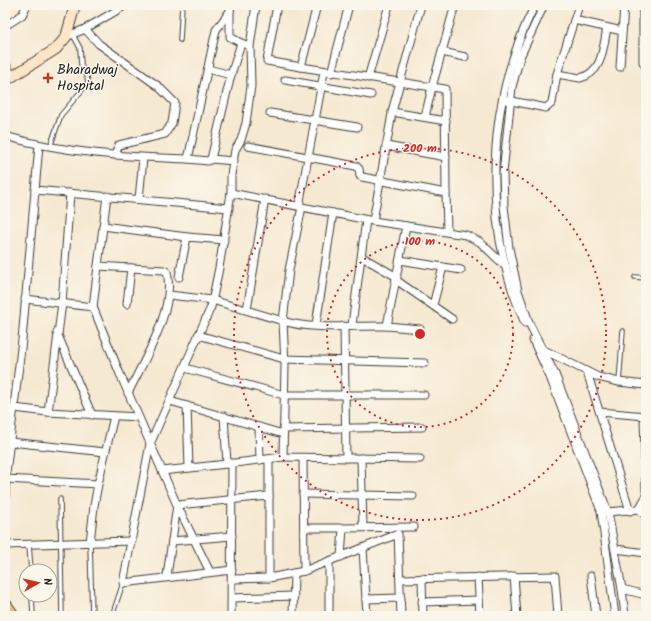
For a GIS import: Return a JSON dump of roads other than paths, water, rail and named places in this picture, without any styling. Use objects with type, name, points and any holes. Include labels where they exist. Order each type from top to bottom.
[{"type":"highway","points":[[5,606],[12,616]]},
{"type":"street","points":[[5,26],[22,15],[27,5]]},
{"type":"street","points":[[69,36],[75,5]]},
{"type":"street","points":[[232,570],[167,576],[122,583],[132,541],[150,444],[185,368],[212,300],[229,208],[235,150],[241,140],[246,123],[251,86],[250,46],[256,5]]},
{"type":"street","points":[[277,5],[267,61],[327,72],[445,89],[446,232]]},
{"type":"street","points":[[301,67],[317,5]]},
{"type":"street","points":[[283,457],[283,321],[289,270],[321,86],[349,5]]},
{"type":"street","points":[[368,78],[389,5]]},
{"type":"street","points":[[346,458],[346,361],[348,326],[370,221],[380,182],[392,112],[421,5]]},
{"type":"street","points":[[425,117],[455,5]]},
{"type":"street","points":[[535,5],[514,52],[504,85],[495,163],[495,186],[498,219],[514,295],[540,350],[601,511],[615,616]]},
{"type":"street","points":[[509,268],[503,173],[510,101],[520,57],[544,5]]},
{"type":"street","points":[[503,99],[546,108],[550,106],[552,103],[557,74],[579,5]]},
{"type":"street","points":[[620,67],[624,5]]},
{"type":"street","points":[[643,5],[645,28],[643,62],[646,67]]},
{"type":"street","points":[[5,63],[9,78],[56,49],[69,36],[85,29],[123,6]]},
{"type":"street","points":[[230,8],[230,37],[250,46]]},
{"type":"street","points":[[188,159],[195,120],[216,30],[230,8]]},
{"type":"street","points":[[574,20],[622,31]]},
{"type":"street","points":[[557,74],[580,78],[596,69],[600,64],[607,28]]},
{"type":"street","points":[[85,29],[99,44],[158,86],[174,103],[172,123],[165,134],[119,145],[115,154]]},
{"type":"street","points":[[211,159],[231,75],[241,43]]},
{"type":"street","points":[[442,52],[465,57]]},
{"type":"street","points":[[208,69],[231,75]]},
{"type":"street","points":[[285,80],[370,95]]},
{"type":"street","points":[[392,112],[446,121]]},
{"type":"street","points":[[270,113],[357,127]]},
{"type":"street","points":[[5,136],[39,146],[143,158],[208,161],[211,159],[234,161]]},
{"type":"street","points":[[5,499],[26,299],[39,146]]},
{"type":"street","points":[[248,146],[356,166],[359,169],[360,176],[380,182],[446,193]]},
{"type":"street","points":[[386,146],[446,157]]},
{"type":"street","points":[[139,199],[143,158]]},
{"type":"street","points":[[35,190],[229,208]]},
{"type":"street","points":[[231,192],[370,221],[466,235],[480,242],[509,268]]},
{"type":"street","points":[[48,412],[62,303],[70,193]]},
{"type":"street","points":[[107,196],[93,307],[138,417],[177,505],[210,572]]},
{"type":"street","points":[[247,310],[265,200]]},
{"type":"street","points":[[316,326],[333,213]]},
{"type":"street","points":[[103,226],[187,237],[224,240]]},
{"type":"street","points":[[387,326],[406,226]]},
{"type":"street","points":[[180,277],[187,237]]},
{"type":"street","points":[[362,257],[396,278],[452,319]]},
{"type":"street","points":[[400,260],[461,270]]},
{"type":"street","points":[[98,266],[164,270],[168,276],[169,295],[167,308],[128,393]]},
{"type":"street","points":[[433,305],[443,267]]},
{"type":"street","points":[[127,304],[131,268]]},
{"type":"street","points":[[169,295],[212,300],[292,324],[316,326],[387,326],[420,329]]},
{"type":"street","points":[[26,299],[93,307]]},
{"type":"street","points":[[57,333],[92,415]]},
{"type":"street","points":[[198,335],[284,359],[425,363]]},
{"type":"street","points":[[540,350],[587,372],[620,382],[646,385]]},
{"type":"street","points":[[540,350],[555,374],[608,512],[616,549],[622,589],[624,616]]},
{"type":"street","points":[[185,368],[284,395],[424,395]]},
{"type":"street","points":[[587,372],[630,511]]},
{"type":"street","points":[[170,401],[259,427],[283,432],[345,428],[422,427]]},
{"type":"street","points":[[188,406],[189,468]]},
{"type":"street","points":[[14,408],[48,412],[138,417]]},
{"type":"street","points":[[600,412],[645,416],[646,491]]},
{"type":"street","points":[[90,543],[98,484],[114,416]]},
{"type":"street","points":[[224,416],[232,500],[231,616]]},
{"type":"street","points":[[259,427],[260,460]]},
{"type":"street","points":[[10,442],[105,452]]},
{"type":"street","points":[[162,471],[283,457],[420,459]]},
{"type":"street","points":[[303,458],[304,571]]},
{"type":"street","points":[[360,458],[363,527]]},
{"type":"street","points":[[269,459],[269,578]]},
{"type":"street","points":[[6,479],[98,484]]},
{"type":"street","points":[[303,494],[413,496]]},
{"type":"street","points":[[177,505],[269,496]]},
{"type":"street","points":[[639,510],[646,497]]},
{"type":"street","points":[[167,576],[177,505]]},
{"type":"street","points":[[608,512],[639,510],[646,516]]},
{"type":"street","points":[[232,579],[269,578],[304,571],[364,548],[398,530],[414,526]]},
{"type":"street","points":[[304,528],[363,527],[398,530]]},
{"type":"street","points":[[341,557],[343,528]]},
{"type":"street","points":[[398,530],[401,616]]},
{"type":"street","points":[[172,541],[232,536]]},
{"type":"street","points":[[5,545],[132,541]]},
{"type":"street","points":[[364,548],[367,616]]},
{"type":"street","points":[[616,549],[646,553]]},
{"type":"street","points":[[329,562],[329,616]]},
{"type":"street","points":[[293,616],[294,573]]},
{"type":"street","points":[[514,576],[517,616]]},
{"type":"street","points":[[400,579],[555,576],[558,616]]},
{"type":"street","points":[[591,576],[596,616]]},
{"type":"street","points":[[478,577],[480,616]]},
{"type":"street","points":[[422,578],[423,616]]},
{"type":"street","points":[[622,589],[646,595]]},
{"type":"street","points":[[232,598],[294,596]]},
{"type":"street","points":[[366,599],[401,598]]},
{"type":"street","points":[[422,602],[479,600]]},
{"type":"lane","points":[[180,40],[182,5]]},
{"type":"lane","points":[[50,147],[61,115],[88,83],[87,76],[81,66],[80,48],[69,36]]},
{"type":"lane","points":[[635,277],[646,278]]},
{"type":"lane","points":[[620,382],[623,331]]},
{"type":"lane","points":[[60,499],[62,616]]},
{"type":"lane","points":[[90,543],[92,616]]},
{"type":"lane","points":[[29,545],[30,563]]},
{"type":"lane","points":[[112,616],[122,583]]},
{"type":"lane","points":[[32,603],[33,616]]},
{"type":"place","name":"Bharadwaj Hospital","points":[[48,78]]}]
